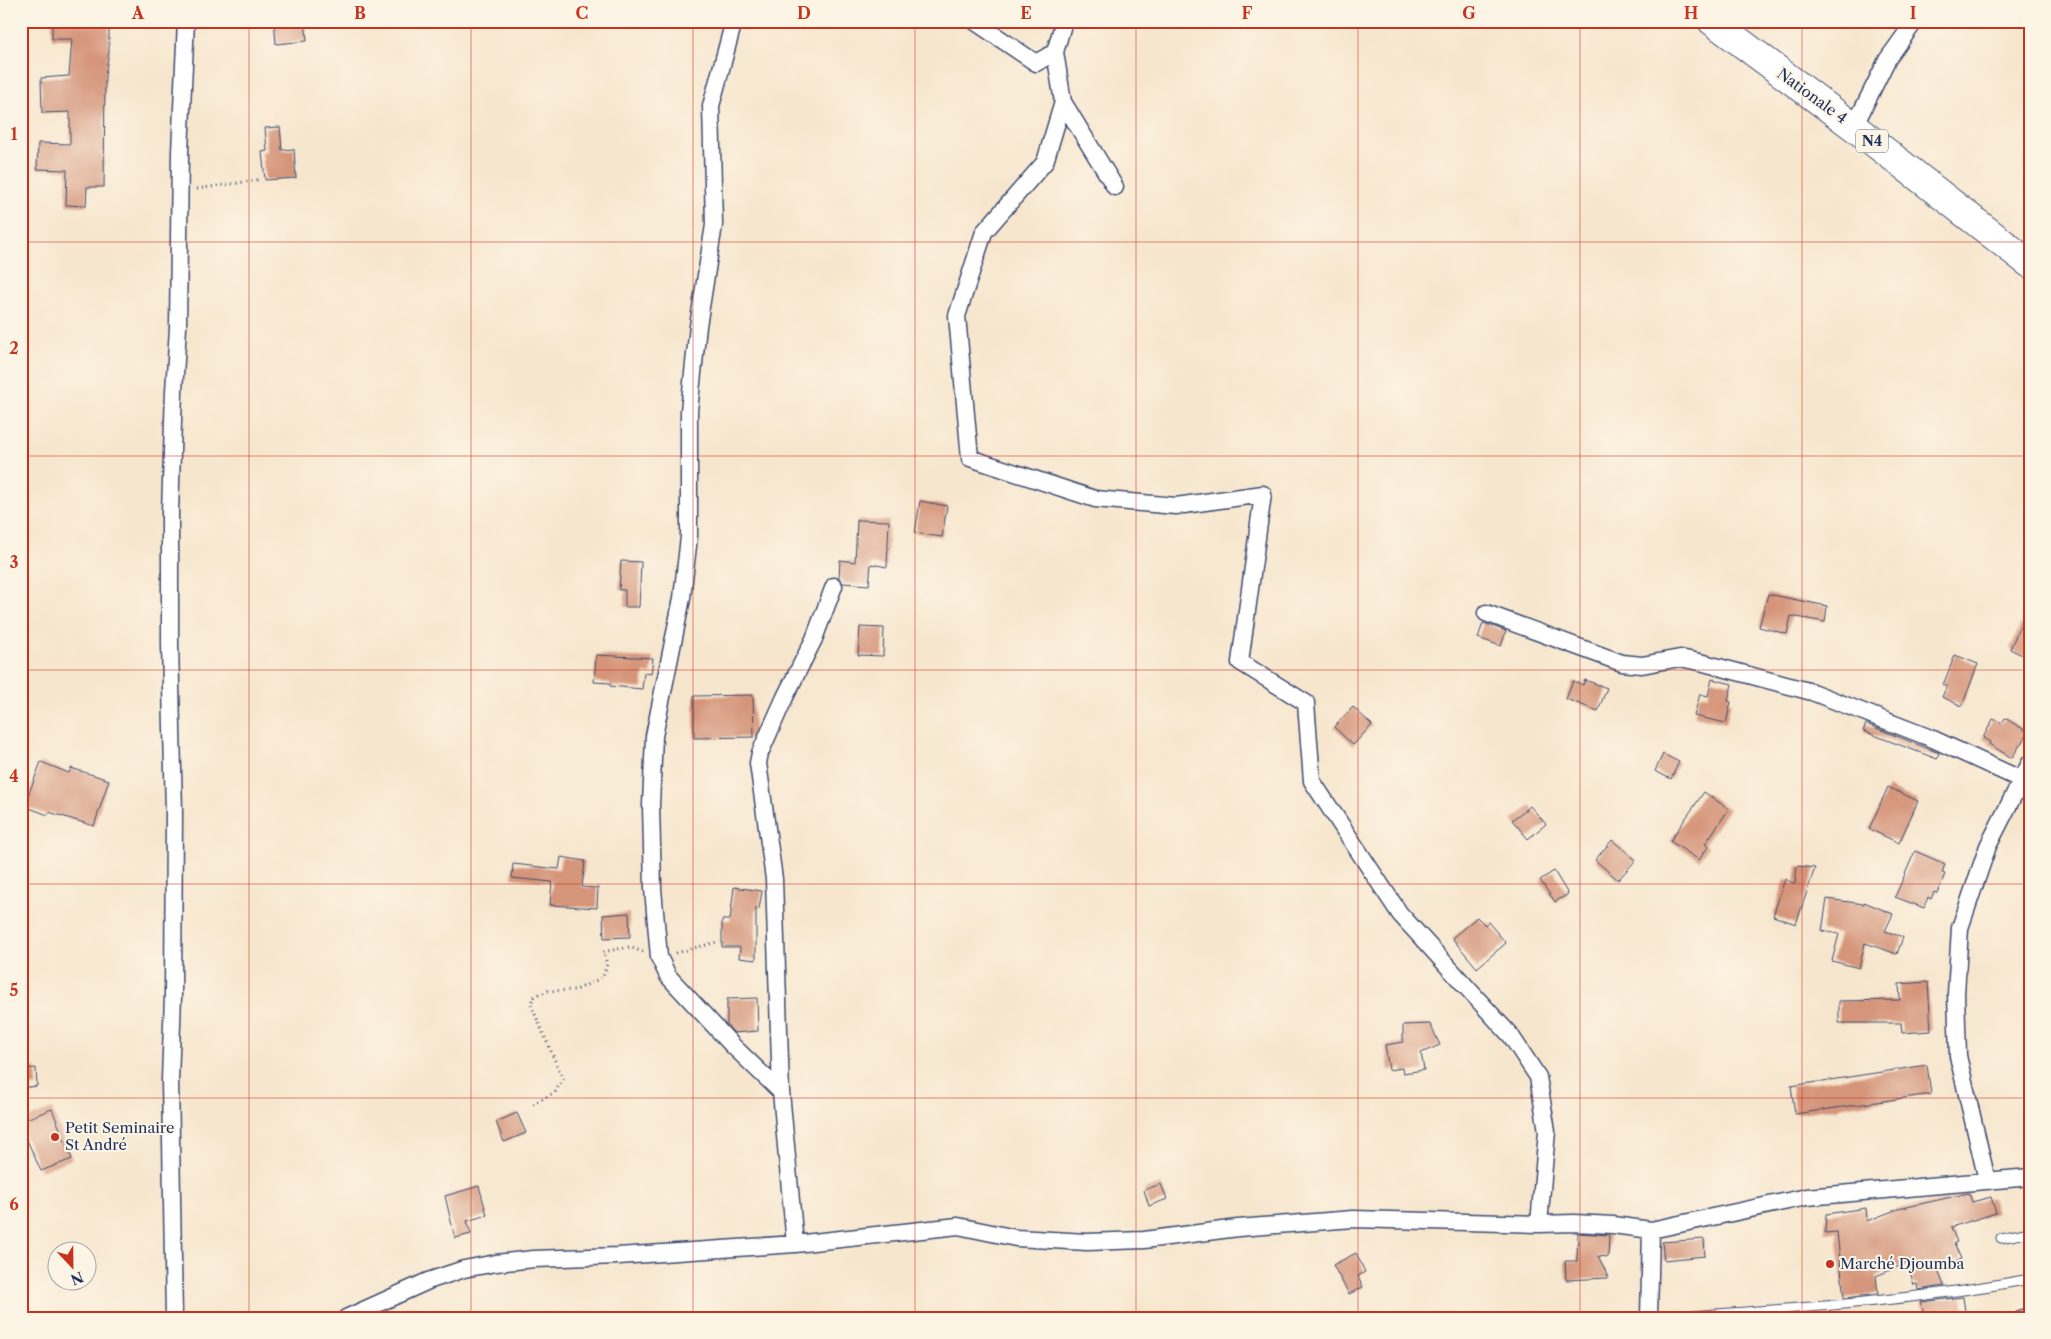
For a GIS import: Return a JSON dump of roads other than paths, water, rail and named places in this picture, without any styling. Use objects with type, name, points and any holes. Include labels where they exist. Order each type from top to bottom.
[{"type":"highway","name":"Nationale 4","points":[[1712,21],[1854,127],[2030,264]]},
{"type":"street","points":[[174,1318],[170,1080],[173,996],[174,831],[170,643],[170,513],[178,328],[180,192],[186,21]]},
{"type":"street","points":[[734,21],[711,106],[714,226],[698,326],[689,411],[689,537],[682,598],[654,736],[651,805],[653,889],[659,957],[668,976],[733,1046],[781,1092]]},
{"type":"street","points":[[974,21],[1036,63],[1055,52]]},
{"type":"street","points":[[1064,21],[1055,52],[1063,102],[1115,187]]},
{"type":"street","points":[[1854,127],[1887,60],[1915,21]]},
{"type":"street","points":[[1063,102],[1045,162],[984,232],[957,316],[970,458],[1095,500],[1176,506],[1263,494],[1240,662],[1306,703],[1312,781],[1400,914],[1511,1036],[1538,1077],[1547,1131],[1539,1224]]},
{"type":"street","points":[[795,1244],[781,1092],[774,879],[758,763],[760,753],[785,696],[814,638],[834,586]]},
{"type":"street","points":[[1486,613],[1622,663],[1642,665],[1680,658],[1812,692],[1942,743],[2022,780]]},
{"type":"street","points":[[1986,1180],[1958,1056],[1956,994],[1960,928],[1988,846],[2030,763]]},
{"type":"street","points":[[346,1318],[428,1281],[464,1269],[496,1263],[795,1244],[958,1226],[1016,1238],[1087,1242],[1144,1240],[1238,1228],[1353,1219],[1539,1224],[1574,1222],[1613,1224],[1651,1230],[1806,1198],[2030,1177]]},
{"type":"street","points":[[1649,1318],[1651,1230]]},
{"type":"street","points":[[2023,1318],[2030,1317]]},
{"type":"lane","points":[[2001,1238],[2030,1232]]},
{"type":"lane","points":[[1656,1318],[1834,1306],[1971,1289],[2030,1279]]},
{"type":"place","name":"Petit Seminaire St André","points":[[55,1137]]},
{"type":"place","name":"Marché Djoumba","points":[[1830,1264]]}]
